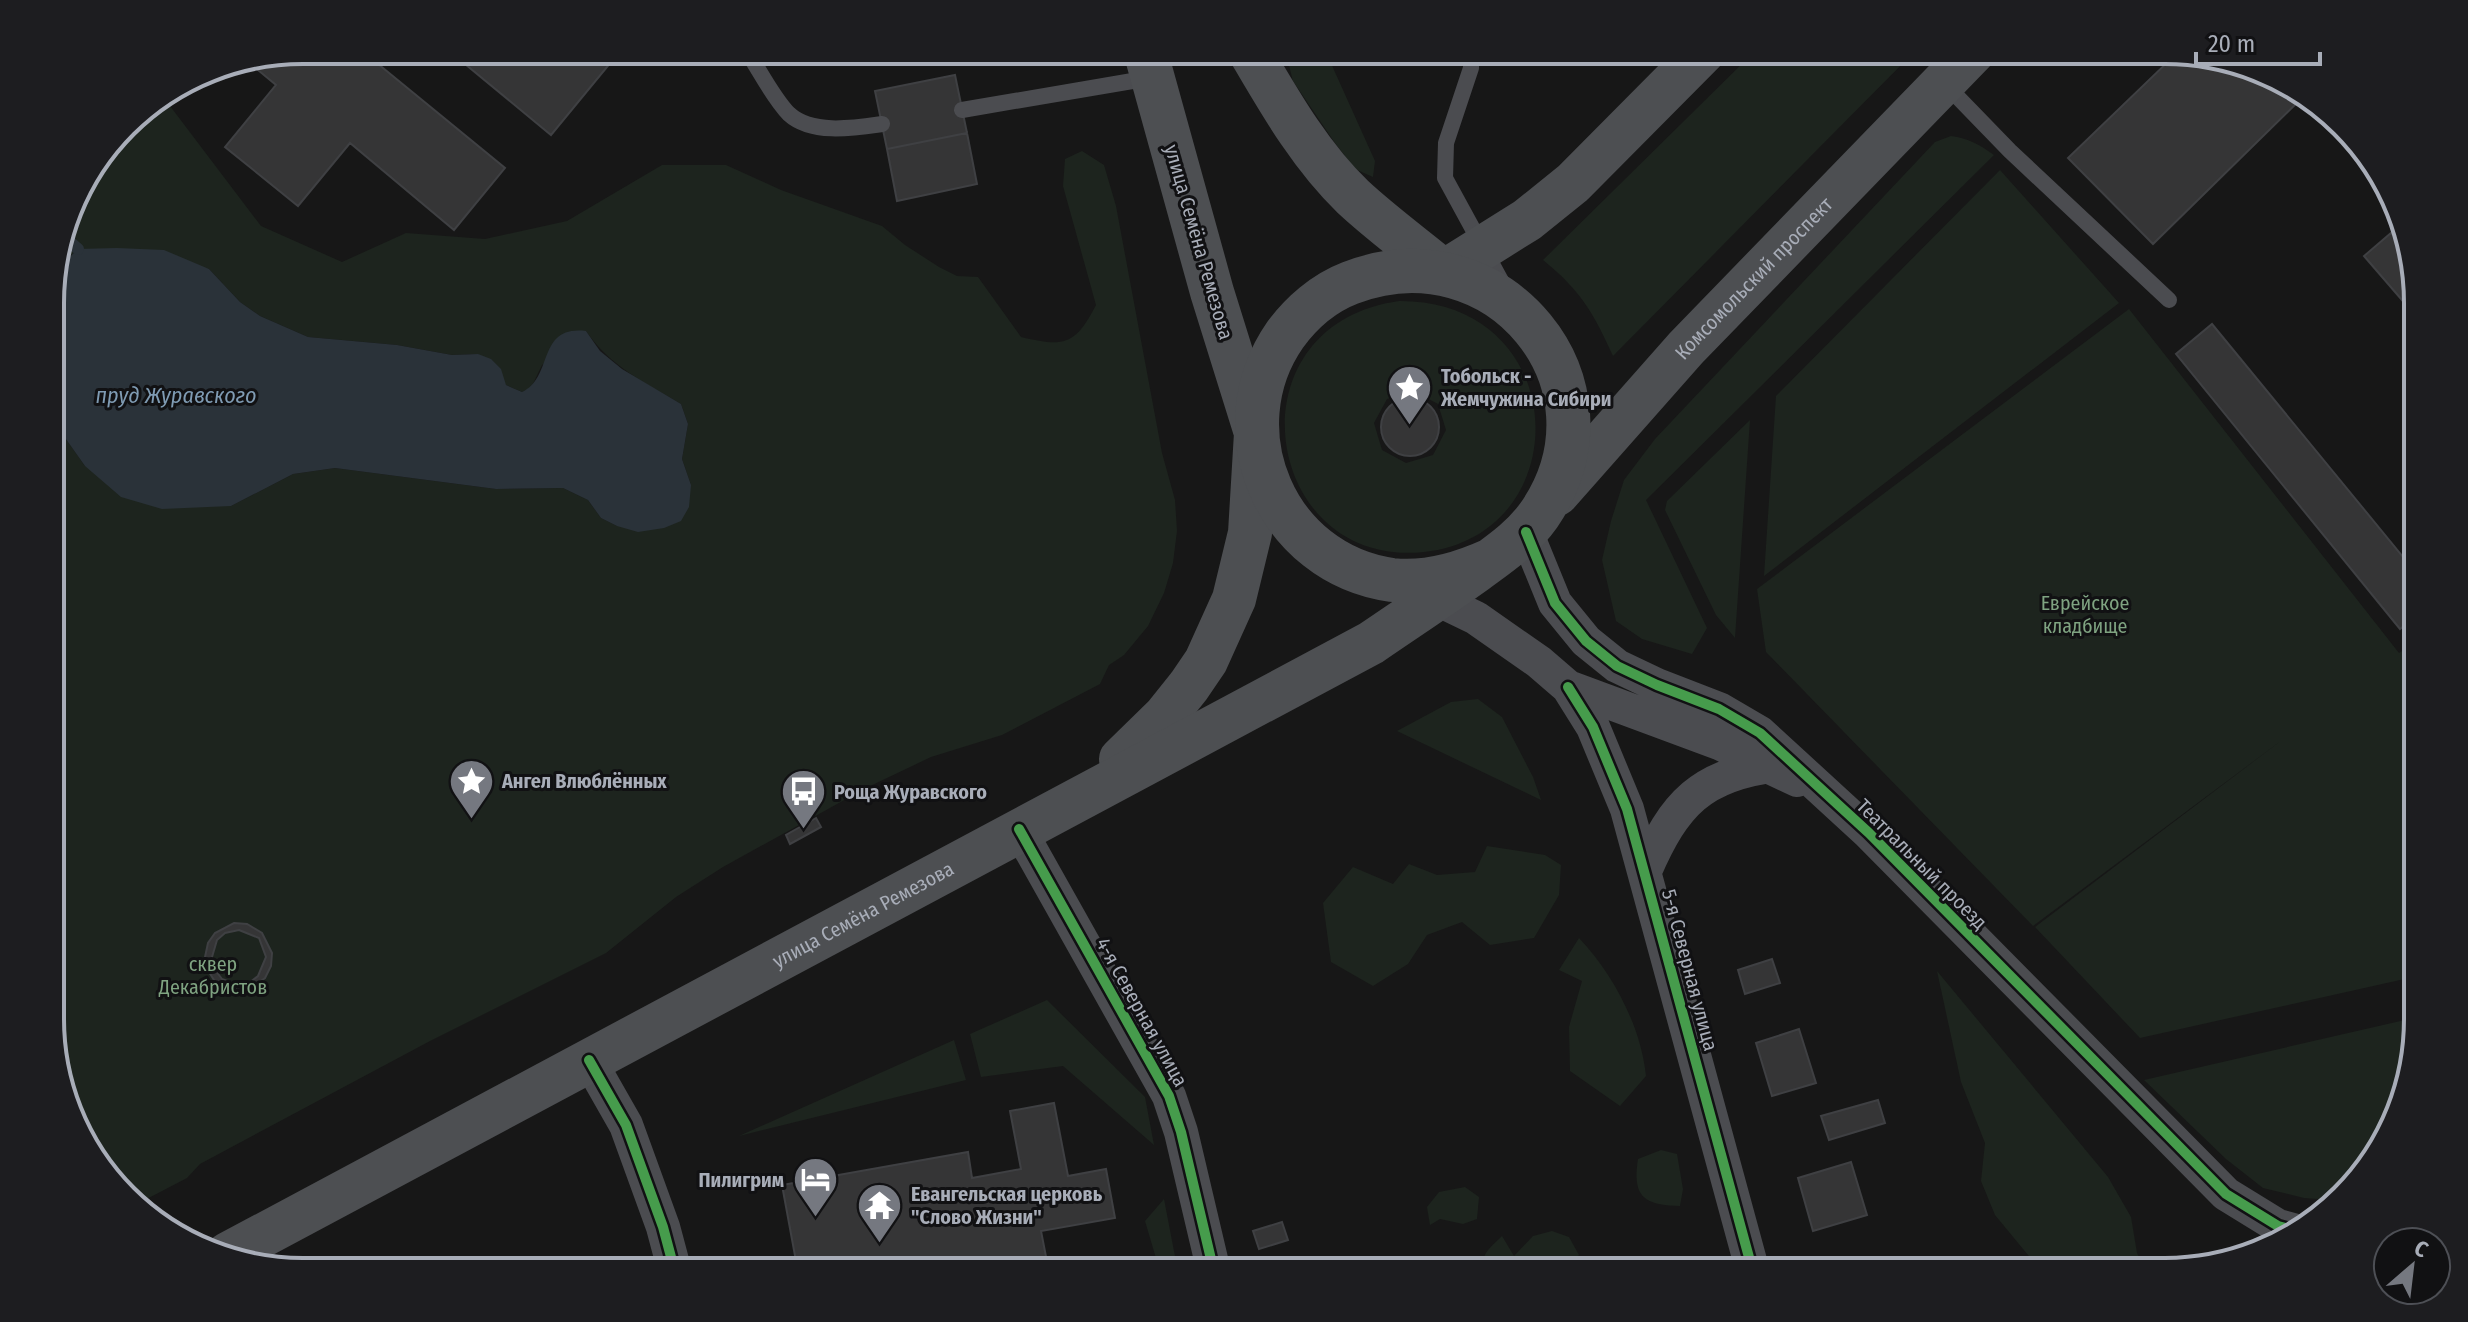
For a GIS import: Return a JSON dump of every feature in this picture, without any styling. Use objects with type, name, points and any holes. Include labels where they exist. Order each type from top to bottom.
[{"type":"main road","name":"улица Семёна Ремезова","points":[[1148,64],[1212,292],[1256,433]]},
{"type":"main road","points":[[1257,64],[1278,99],[1334,177],[1354,197],[1444,272],[1495,294],[1518,311],[1551,355],[1567,408],[1568,437],[1563,464],[1533,523]]},
{"type":"main road","points":[[1058,808],[1127,754],[1165,716],[1206,661],[1245,566],[1258,403],[1265,374],[1277,347],[1295,323],[1316,302],[1341,286],[1369,275],[1398,270],[1444,272],[1527,220],[1573,183],[1691,64]]},
{"type":"main road","name":"Комсомольский проспект","points":[[1491,560],[1533,523],[1686,348],[1961,64]]},
{"type":"main road","points":[[1256,433],[1264,473],[1275,499],[1292,524],[1312,545],[1336,561],[1392,580],[1421,581],[1449,576],[1491,560]]},
{"type":"main road","name":"улица Семёна Ремезова","points":[[239,1248],[1371,643],[1491,560]]},
{"type":"street","name":"Театральный проезд","points":[[1533,523],[1555,603],[1586,641],[1617,666],[1719,709],[1760,733],[1780,764],[1822,793],[1869,833],[2226,1194],[2282,1227]]},
{"type":"street","points":[[1392,580],[1438,598],[1496,632],[1568,687],[1780,764]]},
{"type":"street","name":"5-я Северная улица","points":[[1568,687],[1610,762],[1645,871],[1749,1257]]},
{"type":"street","points":[[1645,871],[1677,811],[1706,786],[1739,772],[1780,764]]},
{"type":"street","name":"4-я Северная улица","points":[[1019,829],[1169,1096],[1181,1132],[1211,1258]]},
{"type":"street","points":[[589,1060],[626,1125],[671,1258]]},
{"type":"lane","points":[[756,64],[789,113],[803,123],[844,128],[882,124]]},
{"type":"lane","points":[[962,110],[1148,64]]},
{"type":"lane","points":[[1471,64],[1446,143],[1445,178],[1518,311]]},
{"type":"lane","points":[[1943,82],[2010,151],[2169,300]]},
{"type":"green space","points":[[1289,64],[1331,64],[1375,161],[1373,177],[1355,169],[1293,81]]},
{"type":"green space","points":[[1742,64],[1902,64],[1613,356],[1585,303],[1543,260]]},
{"type":"green space","name":"сквер Декабристов","points":[[169,105],[261,226],[342,262],[406,233],[485,239],[567,221],[662,165],[726,165],[781,190],[882,226],[905,245],[957,276],[978,277],[1021,337],[1058,342],[1074,336],[1096,305],[1063,186],[1065,159],[1082,151],[1104,165],[1116,206],[1162,453],[1175,500],[1177,531],[1173,563],[1164,593],[1148,626],[1124,655],[1109,665],[1100,684],[1002,735],[931,757],[866,788],[723,867],[676,897],[606,953],[430,1041],[200,1164],[187,1178],[146,1199],[113,1165],[96,1139],[82,1111],[66,1050],[65,437],[85,466],[231,506],[293,474],[335,468],[496,489],[563,488],[588,500],[601,518],[617,526],[691,485],[682,459],[688,424],[681,404],[617,364],[586,331],[542,365],[531,388],[522,392],[506,385],[478,354],[452,355],[397,345],[308,337],[260,316],[240,302],[209,269],[78,249],[69,258],[82,211],[104,170],[134,134]]},
{"type":"green space","points":[[1951,136],[1974,142],[1994,155],[1646,500],[1707,628],[1692,654],[1642,639],[1616,621],[1602,560],[1624,480],[1655,439],[1935,142]]},
{"type":"green space","points":[[2000,170],[2119,303],[1764,576],[1776,396]]},
{"type":"green space","points":[[1399,301],[1456,311],[1498,337],[1525,375],[1535,420],[1531,465],[1510,505],[1475,536],[1424,552],[1369,547],[1327,523],[1299,486],[1286,442],[1288,395],[1307,353],[1344,319]],"holes":[[[1414,391],[1438,404],[1446,430],[1433,455],[1406,463],[1382,450],[1374,423],[1387,399]]]},
{"type":"green space","name":"Еврейское кладбище","points":[[2129,309],[2399,653],[2404,650],[2404,979],[2140,1038],[2035,927],[2282,740],[2033,926],[1766,652],[1757,589]]},
{"type":"green space","points":[[1750,420],[1735,638],[1716,615],[1665,510],[1667,501]]},
{"type":"green space","points":[[1478,699],[1502,717],[1533,777],[1541,800],[1397,731],[1451,702]]},
{"type":"green space","points":[[1487,846],[1545,855],[1561,865],[1559,895],[1534,938],[1490,945],[1462,922],[1427,935],[1408,964],[1373,986],[1331,962],[1323,903],[1353,867],[1393,884],[1409,864],[1437,875],[1475,872]]},
{"type":"green space","points":[[1579,938],[1614,984],[1632,1020],[1643,1057],[1646,1076],[1620,1106],[1570,1071],[1569,1027],[1582,981],[1559,970]]},
{"type":"green space","points":[[1937,971],[2108,1177],[2131,1217],[2139,1257],[2030,1257],[1995,1215],[1981,1181],[1985,1143],[1961,1082]]},
{"type":"green space","points":[[1047,1000],[1145,1097],[1154,1145],[1063,1066],[981,1077],[970,1034]]},
{"type":"green space","points":[[2404,1020],[2396,1081],[2379,1125],[2364,1152],[2323,1199],[2263,1188],[2226,1159],[2144,1080]]},
{"type":"green space","points":[[954,1040],[966,1080],[739,1136]]},
{"type":"green space","points":[[1661,1150],[1677,1154],[1683,1189],[1680,1206],[1649,1201],[1639,1190],[1638,1159]]},
{"type":"green space","points":[[1465,1187],[1479,1197],[1477,1219],[1463,1224],[1440,1219],[1430,1225],[1427,1207],[1439,1192]]},
{"type":"green space","points":[[1164,1199],[1175,1258],[1156,1258],[1145,1221]]},
{"type":"green space","points":[[1552,1231],[1569,1237],[1579,1255],[1484,1257],[1502,1236],[1514,1256],[1533,1236]]},
{"type":"water","name":"пруд Журавского","points":[[78,249],[164,250],[209,269],[240,302],[260,316],[308,337],[397,345],[452,355],[478,354],[491,359],[501,369],[506,385],[522,392],[538,376],[552,344],[559,336],[570,331],[586,331],[600,351],[622,369],[681,404],[688,424],[682,459],[691,485],[689,507],[681,521],[664,528],[638,532],[601,518],[588,500],[563,488],[496,489],[335,468],[293,474],[231,506],[162,509],[121,497],[85,466],[65,437],[66,272],[69,258]]},
{"type":"building","points":[[303,64],[378,64],[505,168],[454,230],[350,143],[298,206],[225,147],[276,85],[257,69]]},
{"type":"building","points":[[465,64],[609,64],[551,135]]},
{"type":"building","points":[[2166,64],[2196,66],[2242,77],[2297,103],[2153,244],[2068,158]]},
{"type":"building","points":[[955,75],[967,133],[887,149],[875,91]]},
{"type":"building","points":[[967,133],[977,184],[897,201],[887,149]]},
{"type":"building","points":[[2391,233],[2394,236],[2402,272],[2404,302],[2364,256]]},
{"type":"building","points":[[2212,324],[2404,558],[2404,626],[2400,629],[2176,354]]},
{"type":"building","points":[[1410,398],[1421,400],[1430,407],[1437,416],[1437,438],[1430,447],[1421,454],[1410,456],[1399,454],[1390,447],[1383,438],[1381,427],[1383,416],[1390,407],[1399,400]]},
{"type":"building","points":[[816,818],[821,827],[790,844],[786,835]]},
{"type":"building","points":[[234,923],[247,924],[262,933],[272,953],[271,966],[265,978],[251,988],[238,991],[225,988],[214,980],[207,969],[205,957],[208,943],[215,933]],"holes":[[[239,930],[259,938],[266,957],[258,976],[249,983],[238,985],[222,979],[213,967],[212,957],[217,940],[225,933]]]},
{"type":"building","points":[[1772,959],[1780,983],[1745,994],[1738,970]]},
{"type":"building","points":[[1799,1029],[1816,1083],[1772,1096],[1756,1043]]},
{"type":"building","points":[[1878,1100],[1885,1123],[1829,1140],[1821,1116]]},
{"type":"building","points":[[1054,1103],[1068,1176],[1106,1169],[1115,1218],[1041,1231],[1046,1258],[795,1258],[782,1185],[968,1152],[972,1178],[1021,1169],[1010,1111]]},
{"type":"building","points":[[1851,1162],[1867,1215],[1813,1231],[1798,1178]]},
{"type":"building","points":[[1282,1222],[1288,1240],[1259,1249],[1253,1231]]},
{"type":"waterway","points":[[72,243],[78,249]]},
{"type":"cycle path","points":[[1526,532],[1555,603],[1586,641],[1617,666],[1719,709],[1760,733],[1869,833],[2226,1194],[2282,1227]]},
{"type":"cycle path","points":[[1568,687],[1593,727],[1627,809],[1749,1257]]},
{"type":"cycle path","points":[[1019,829],[1169,1096],[1181,1132],[1211,1258]]},
{"type":"cycle path","points":[[589,1060],[626,1125],[671,1258]]},
{"type":"place","name":"Тобольск - Жемчужина Сибири","points":[[1410,427]]},
{"type":"place","name":"Ангел Влюблённых","points":[[471,820]]},
{"type":"place","name":"Роща Журавского","points":[[803,831]]},
{"type":"place","name":"Пилигрим","points":[[815,1219]]},
{"type":"place","name":"Евангельская церковь \"Слово Жизни\"","points":[[880,1245]]}]
